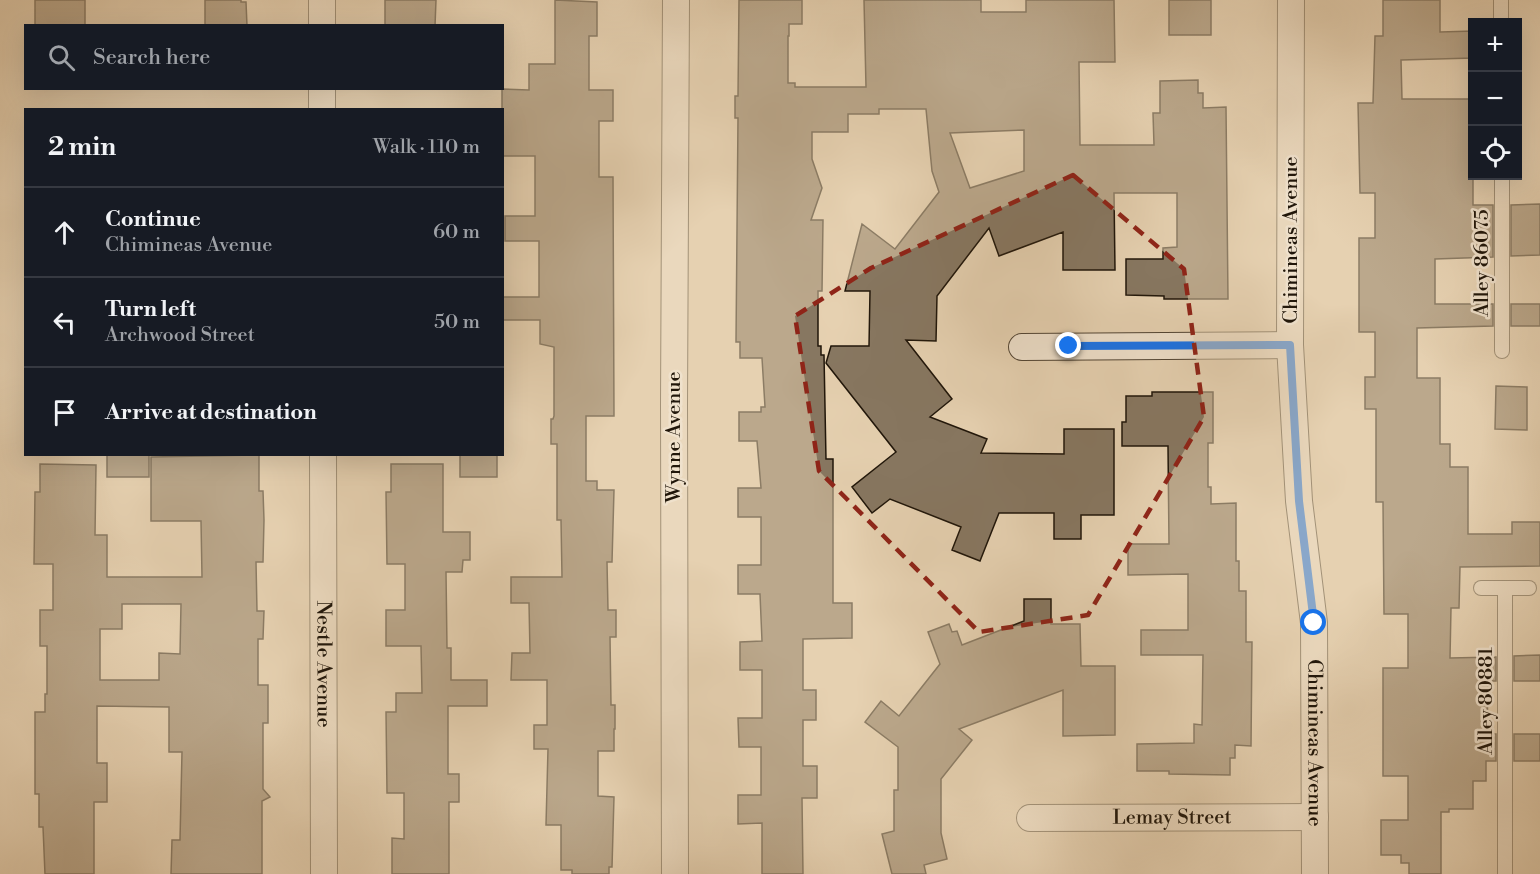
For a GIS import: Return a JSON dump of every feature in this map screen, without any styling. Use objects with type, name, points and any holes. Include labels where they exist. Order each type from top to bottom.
[{"type":"street","points":[[322,0],[322,24]]},
{"type":"street","name":"Wynne Avenue","points":[[675,874],[676,0]]},
{"type":"street","name":"Chimineas Avenue","points":[[1291,0],[1290,345],[1299,501],[1314,623],[1315,874]]},
{"type":"street","points":[[322,90],[322,108]]},
{"type":"street","points":[[1022,348],[1290,345]]},
{"type":"street","name":"Nestle Avenue","points":[[323,456],[324,874]]},
{"type":"street","name":"Lemay Street","points":[[1030,818],[1315,818]]},
{"type":"lane","points":[[1501,0],[1501,18]]},
{"type":"lane","name":"Alley 86075","points":[[1502,180],[1502,351]]},
{"type":"lane","points":[[1481,588],[1529,588]]},
{"type":"lane","name":"Alley 80881","points":[[1505,588],[1505,874]]},
{"type":"highlighted area","points":[[1073,175],[1184,269],[1204,417],[1088,615],[979,632],[819,471],[795,316],[871,268]]},
{"type":"building","points":[[35,0],[85,0],[85,24],[35,24]]},
{"type":"building","points":[[205,0],[246,2],[247,24],[205,24]]},
{"type":"building","points":[[385,0],[436,0],[435,24],[385,24]]},
{"type":"building","points":[[555,0],[597,2],[597,36],[589,36],[589,90],[613,90],[613,121],[599,121],[599,177],[613,177],[614,416],[586,416],[586,481],[597,481],[597,490],[614,490],[612,562],[607,562],[608,610],[616,610],[616,637],[610,637],[611,705],[615,705],[614,751],[598,751],[598,796],[614,797],[612,867],[609,867],[609,874],[572,874],[572,870],[561,870],[561,825],[546,825],[548,749],[534,749],[534,725],[547,725],[547,680],[511,680],[512,653],[530,653],[529,603],[511,603],[511,577],[562,577],[561,520],[557,520],[557,444],[551,444],[551,419],[554,416],[554,347],[540,344],[540,320],[504,320],[504,297],[539,297],[539,241],[505,241],[505,216],[535,216],[535,156],[504,156],[502,90],[529,90],[529,64],[555,64]]},
{"type":"building","points":[[739,0],[802,0],[802,24],[789,24],[788,83],[795,83],[795,87],[866,87],[864,0],[981,0],[981,12],[1026,12],[1026,0],[1114,0],[1115,62],[1079,62],[1080,145],[1154,145],[1153,113],[1160,113],[1160,81],[1198,80],[1198,93],[1203,93],[1203,108],[1226,107],[1228,299],[1164,299],[1164,296],[1126,295],[1126,259],[1163,259],[1163,248],[1177,247],[1177,193],[1114,193],[1115,270],[1063,270],[1063,232],[999,256],[989,228],[937,296],[936,341],[906,340],[952,399],[930,417],[987,439],[981,453],[1064,454],[1064,429],[1114,429],[1114,515],[1081,515],[1081,539],[1054,539],[1054,513],[999,513],[980,561],[952,550],[961,527],[890,499],[872,513],[852,487],[896,452],[826,363],[831,346],[869,346],[870,291],[845,291],[862,224],[895,249],[939,192],[932,171],[926,109],[879,109],[879,114],[848,114],[848,132],[812,132],[812,159],[822,188],[811,220],[823,220],[822,291],[818,291],[818,346],[821,346],[821,355],[824,355],[826,459],[833,459],[833,603],[852,603],[852,638],[803,639],[803,690],[816,690],[816,720],[803,720],[803,766],[817,766],[817,798],[802,798],[803,874],[762,874],[762,823],[738,824],[738,795],[761,795],[761,747],[739,747],[738,718],[762,718],[762,670],[740,670],[740,642],[762,641],[760,594],[738,594],[738,565],[761,565],[761,517],[738,517],[738,488],[761,488],[757,441],[739,441],[739,412],[761,412],[761,407],[765,407],[762,358],[740,358],[740,342],[736,342],[738,118],[735,118],[735,96],[738,96]],"holes":[[[1024,130],[1024,171],[970,188],[950,133]]]},
{"type":"building","points":[[1169,0],[1211,0],[1211,35],[1169,35]]},
{"type":"building","points":[[1383,0],[1440,0],[1440,32],[1468,31],[1468,58],[1401,60],[1402,99],[1468,99],[1468,180],[1473,180],[1473,205],[1493,205],[1493,257],[1435,259],[1435,304],[1493,304],[1493,326],[1417,328],[1417,378],[1440,378],[1440,444],[1450,444],[1450,467],[1468,467],[1468,534],[1512,534],[1512,522],[1540,522],[1540,566],[1460,567],[1459,608],[1451,608],[1450,658],[1496,657],[1496,681],[1488,681],[1487,734],[1496,734],[1496,761],[1486,761],[1486,781],[1473,781],[1473,809],[1449,809],[1449,812],[1441,812],[1441,874],[1409,874],[1409,863],[1401,863],[1401,855],[1381,855],[1381,820],[1408,820],[1408,776],[1383,776],[1383,668],[1408,668],[1408,614],[1384,614],[1383,502],[1376,502],[1376,409],[1365,409],[1365,377],[1375,377],[1375,332],[1359,332],[1359,238],[1375,238],[1375,193],[1360,193],[1358,103],[1373,103],[1375,36],[1383,36]]},
{"type":"building","points":[[1540,204],[1540,255],[1511,256],[1511,205]]},
{"type":"building","points":[[1511,304],[1540,304],[1540,326],[1511,326]]},
{"type":"building","points":[[1496,386],[1527,387],[1527,430],[1495,429]]},
{"type":"building","points":[[1152,392],[1213,392],[1213,443],[1208,443],[1208,487],[1211,487],[1211,504],[1236,503],[1236,561],[1239,561],[1239,591],[1246,591],[1246,642],[1252,642],[1251,746],[1235,745],[1235,758],[1230,758],[1230,775],[1137,771],[1137,744],[1194,743],[1194,724],[1202,725],[1203,655],[1141,655],[1141,630],[1188,630],[1188,574],[1128,575],[1128,544],[1169,544],[1168,446],[1122,446],[1122,422],[1126,422],[1126,396],[1152,396]]},
{"type":"building","points":[[107,456],[149,456],[149,477],[107,477]]},
{"type":"building","points":[[259,456],[259,491],[263,491],[264,520],[263,562],[256,562],[257,611],[264,611],[263,639],[258,639],[258,685],[268,685],[268,723],[263,723],[263,789],[270,797],[262,801],[262,874],[171,874],[172,840],[180,840],[182,752],[169,752],[169,707],[97,706],[97,763],[107,763],[107,802],[94,802],[94,874],[45,874],[43,827],[39,827],[39,794],[35,794],[35,712],[45,712],[47,646],[40,646],[40,610],[53,610],[53,564],[34,564],[35,492],[40,492],[40,464],[96,465],[95,535],[107,535],[107,577],[202,577],[201,521],[151,521],[151,457]],"holes":[[[122,604],[181,604],[180,654],[159,653],[159,680],[100,680],[100,629],[122,629]]]},
{"type":"building","points":[[460,456],[497,456],[497,477],[460,477]]},
{"type":"building","points":[[391,464],[443,464],[443,532],[470,532],[470,560],[463,560],[462,572],[446,572],[447,648],[451,648],[451,680],[487,680],[487,706],[448,706],[448,774],[459,774],[459,802],[449,802],[449,874],[392,874],[392,838],[404,839],[404,793],[387,793],[386,712],[396,712],[396,693],[422,693],[421,646],[386,646],[386,610],[405,610],[405,564],[387,564],[386,492],[391,492]]},
{"type":"building","points":[[1024,599],[1051,599],[1051,624],[1080,624],[1081,666],[1115,666],[1115,735],[1063,736],[1063,690],[959,729],[972,740],[941,779],[941,833],[947,859],[924,865],[926,874],[892,874],[882,834],[894,831],[894,790],[898,790],[898,747],[865,722],[881,701],[899,716],[940,664],[928,632],[949,624],[952,632],[957,631],[962,645],[1024,621]]},
{"type":"building","points":[[1540,655],[1540,681],[1514,681],[1514,656]]},
{"type":"building","points":[[1514,734],[1540,734],[1540,761],[1514,761]]},
{"type":"route","points":[[1069,346],[1290,345],[1299,501],[1314,623]]}]
